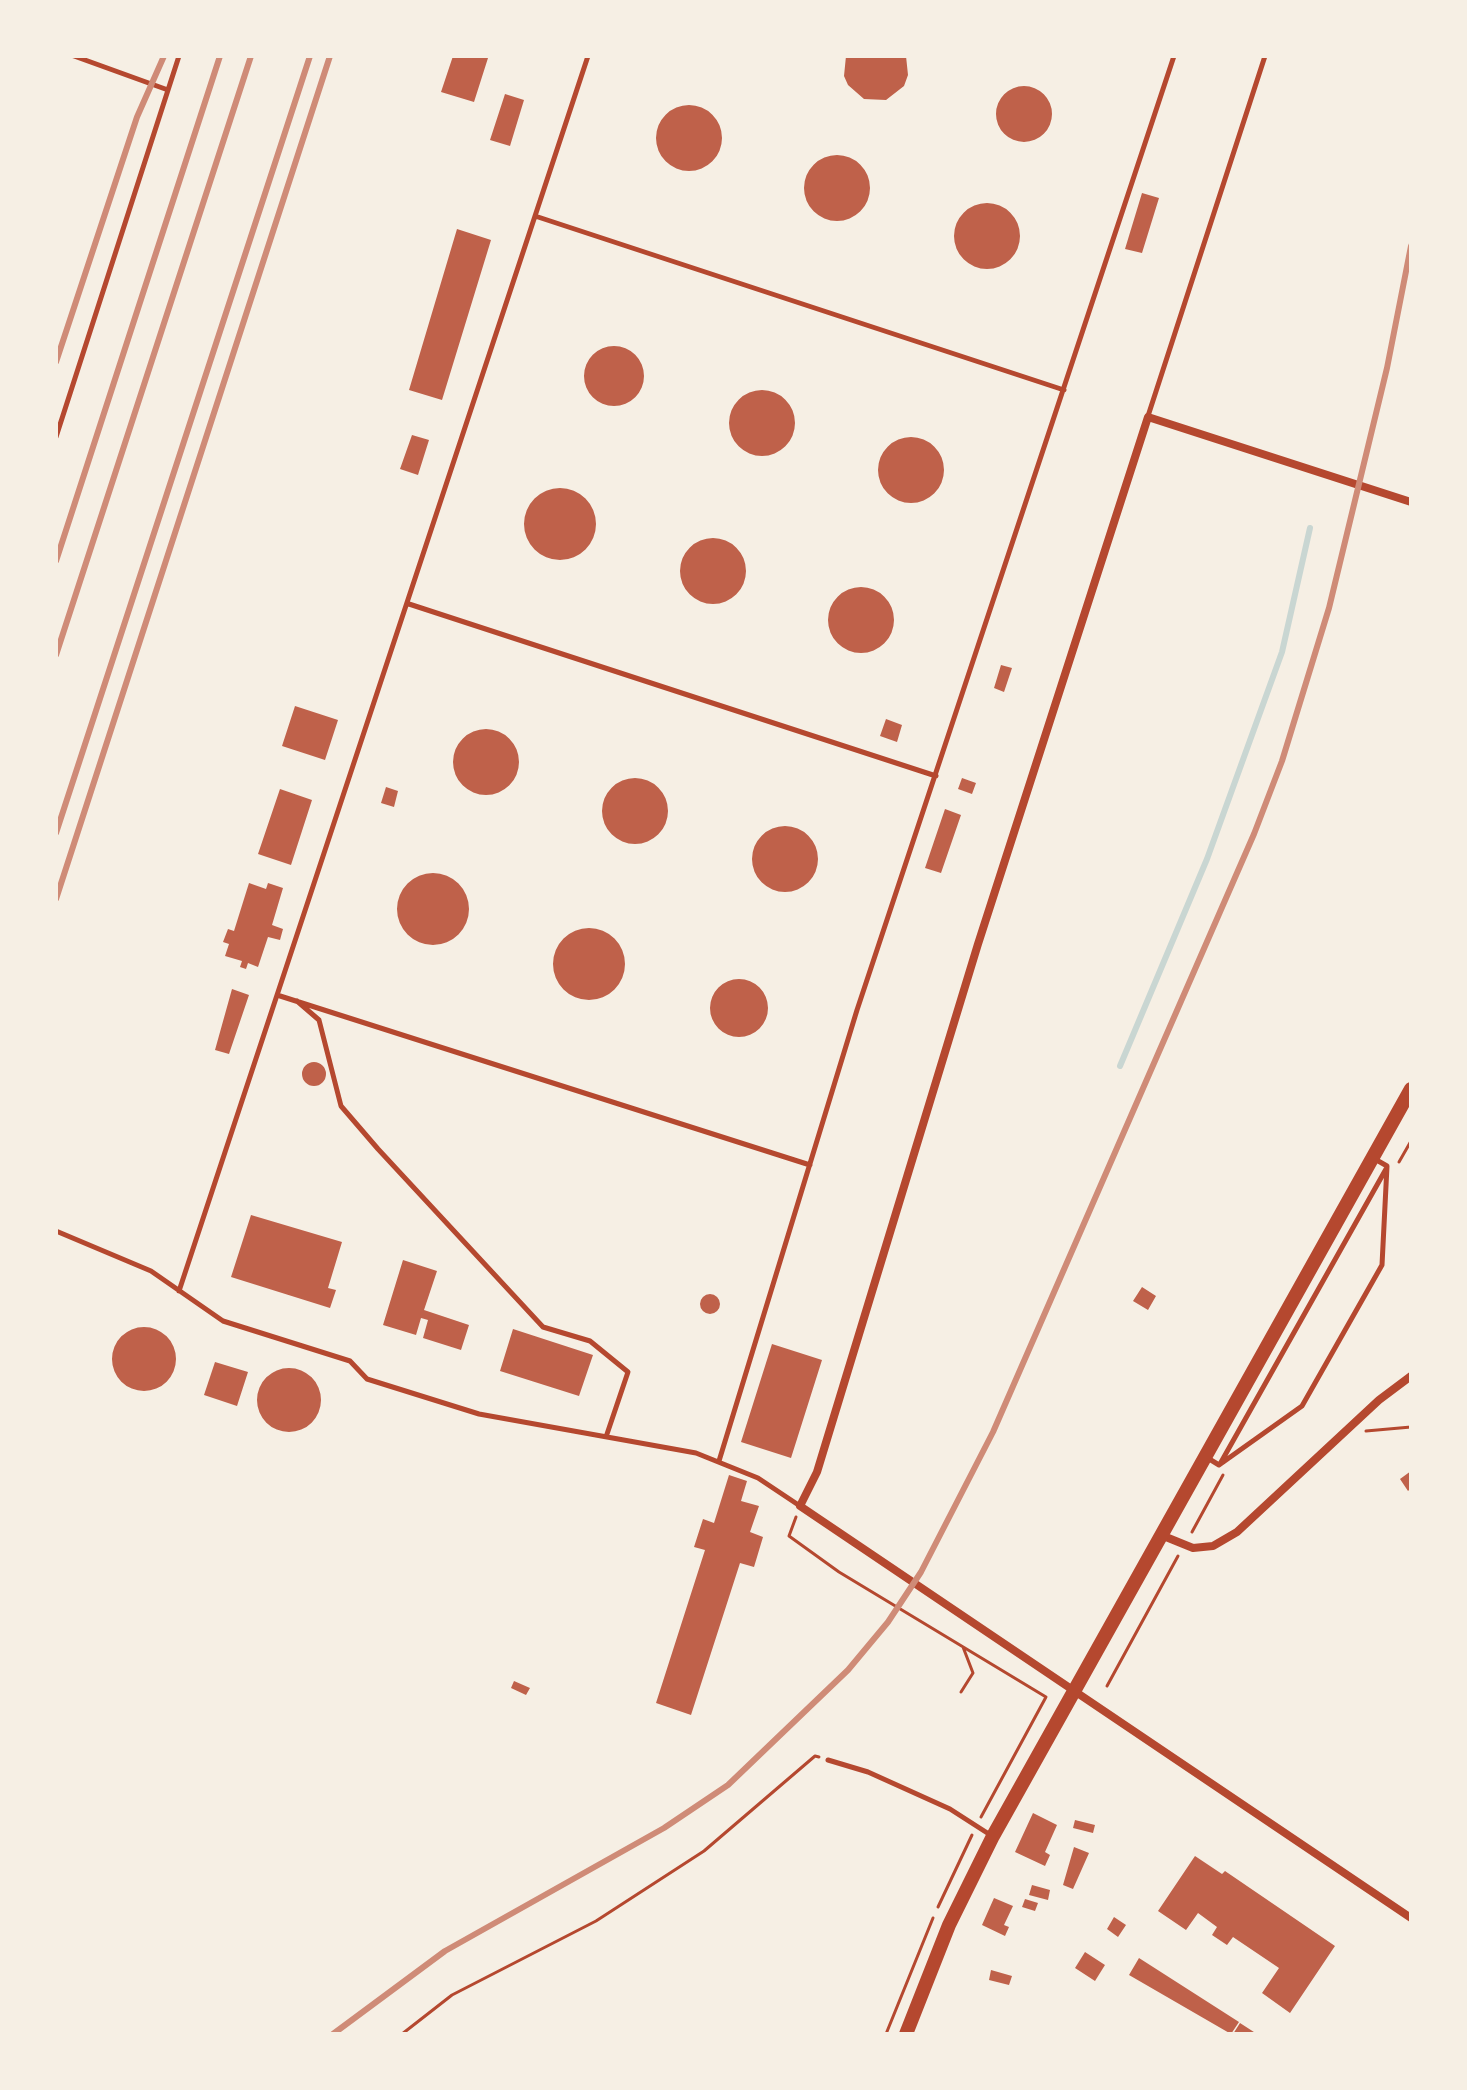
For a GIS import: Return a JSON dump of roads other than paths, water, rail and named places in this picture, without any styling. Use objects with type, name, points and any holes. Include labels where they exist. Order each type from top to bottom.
[{"type":"main road","points":[[906,2034],[949,1925],[993,1836],[1411,1089]]},
{"type":"street","points":[[1411,502],[1148,417],[978,944],[817,1472],[800,1506],[1411,1918]]},
{"type":"street","points":[[1161,1535],[1183,1547],[1213,1546],[1237,1532],[1346,1430],[1411,1376]]},
{"type":"lane","points":[[74,56],[168,90]]},
{"type":"lane","points":[[56,437],[60,415],[179,56]]},
{"type":"lane","points":[[179,1291],[588,56]]},
{"type":"lane","points":[[719,1461],[810,1165],[1174,56]]},
{"type":"lane","points":[[1148,417],[1265,56]]},
{"type":"lane","points":[[535,216],[1064,390]]},
{"type":"lane","points":[[408,604],[936,776]]},
{"type":"lane","points":[[277,995],[810,1165]]},
{"type":"lane","points":[[297,1001],[319,1020],[341,1106],[378,1149],[543,1327],[590,1341],[628,1372],[606,1437]]},
{"type":"lane","points":[[1373,1157],[1387,1166]]},
{"type":"lane","points":[[1219,1465],[1302,1406],[1382,1265],[1387,1166]]},
{"type":"lane","points":[[1219,1465],[1387,1166]]},
{"type":"lane","points":[[56,1231],[151,1271],[223,1321],[350,1361],[367,1379],[479,1414],[719,1461],[758,1478],[800,1506]]},
{"type":"lane","points":[[1205,1456],[1219,1465]]},
{"type":"lane","points":[[828,1760],[868,1772],[950,1809],[993,1836]]},
{"type":"waterway","points":[[1120,1066],[1207,859],[1282,652],[1310,528]]},
{"type":"railway","points":[[56,362],[137,117],[164,56]]},
{"type":"railway","points":[[56,561],[220,56]]},
{"type":"railway","points":[[56,655],[251,56]]},
{"type":"railway","points":[[56,833],[310,56]]},
{"type":"railway","points":[[56,899],[330,56]]},
{"type":"railway","points":[[333,2034],[445,1951],[664,1828],[728,1785],[848,1670],[888,1622],[921,1572],[993,1432],[1254,834],[1282,761],[1329,608],[1387,368],[1411,246]]}]
